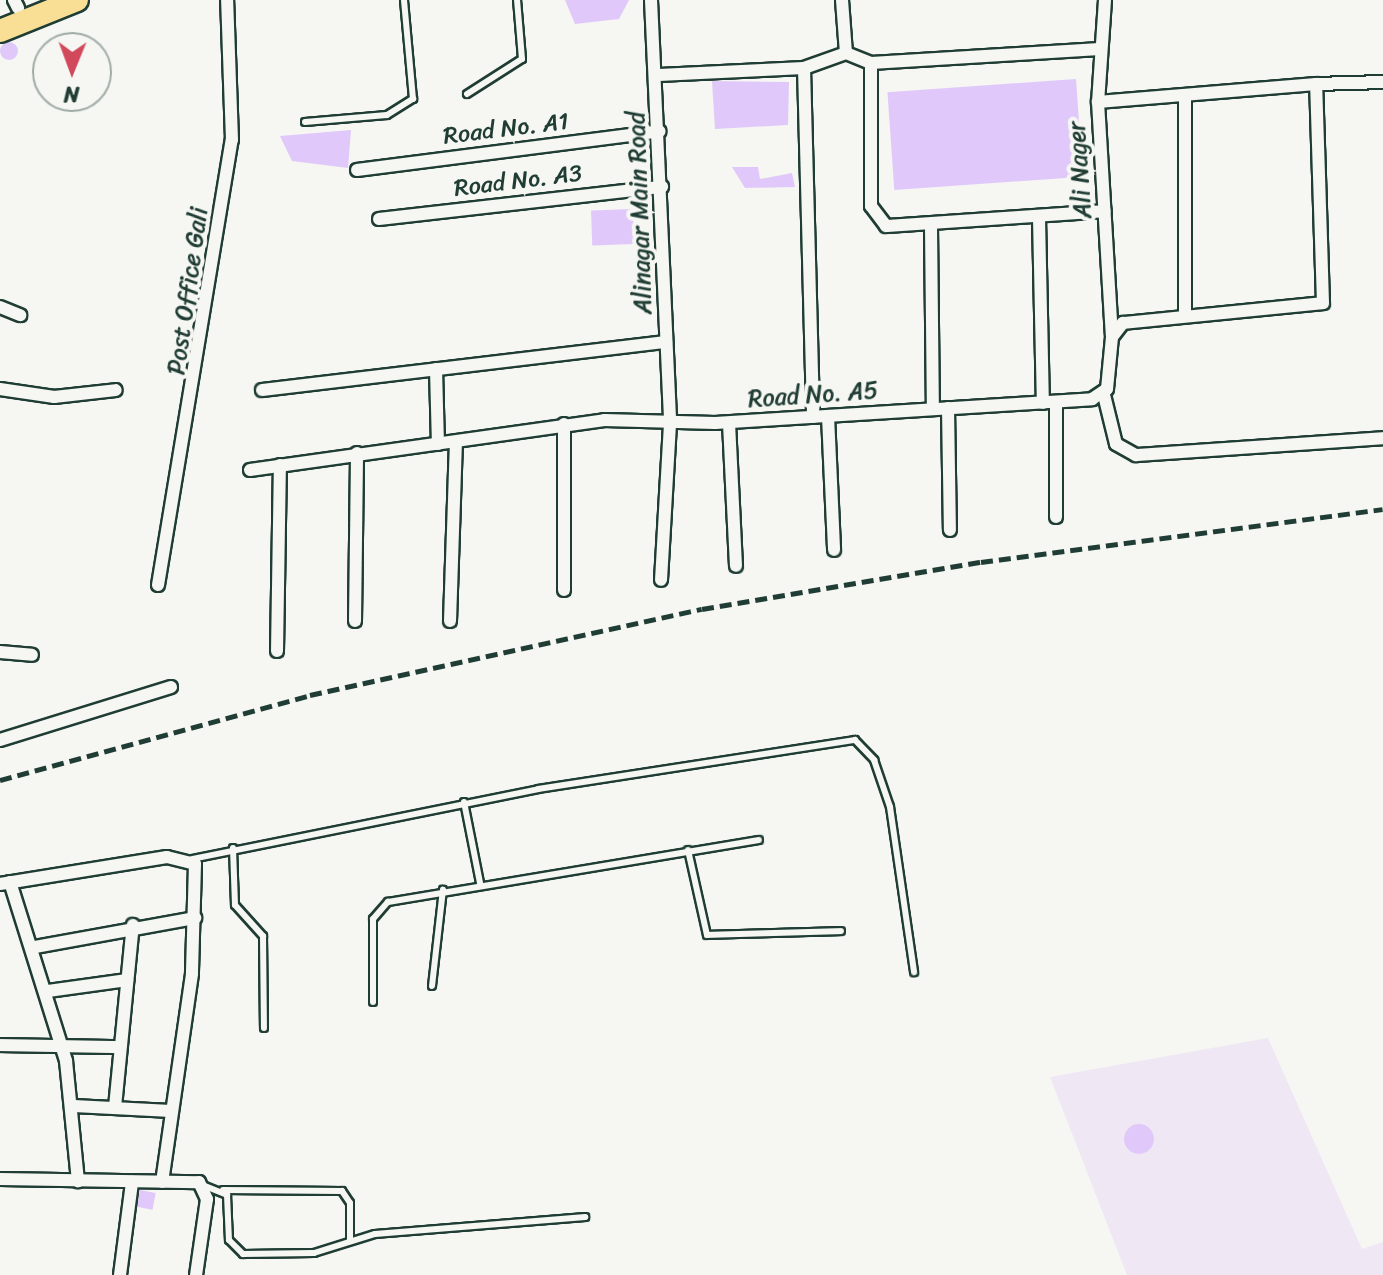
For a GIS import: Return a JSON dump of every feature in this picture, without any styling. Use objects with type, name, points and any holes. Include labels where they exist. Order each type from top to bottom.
[{"type":"highway","points":[[0,31],[77,0]]},
{"type":"street","name":"Post Office Gali","points":[[158,585],[230,152],[227,0]]},
{"type":"street","name":"Alinagar Main Road","points":[[651,0],[659,75],[670,424],[661,580]]},
{"type":"street","points":[[842,0],[846,53]]},
{"type":"street","name":"Ali Nager","points":[[1105,0],[1098,102],[1112,337]]},
{"type":"street","points":[[659,75],[804,68],[846,53],[871,63],[1100,49]]},
{"type":"street","points":[[871,63],[871,206],[886,226],[931,227],[1104,211]]},
{"type":"street","points":[[804,68],[813,417]]},
{"type":"street","points":[[1098,102],[1185,99],[1316,84],[1383,82]]},
{"type":"street","points":[[1316,84],[1323,303],[1185,314],[1123,323],[1112,337],[1104,395],[1116,444],[1136,455],[1383,438]]},
{"type":"street","points":[[1185,99],[1185,314]]},
{"type":"street","name":"Road No. A1","points":[[357,170],[660,131]]},
{"type":"street","name":"Road No. A3","points":[[379,219],[662,187]]},
{"type":"street","points":[[1039,218],[1056,517]]},
{"type":"street","points":[[931,227],[933,408]]},
{"type":"street","points":[[0,307],[20,315]]},
{"type":"street","points":[[262,390],[666,342]]},
{"type":"street","points":[[436,369],[438,444]]},
{"type":"street","points":[[0,389],[39,397],[116,390]]},
{"type":"street","name":"Road No. A5","points":[[250,470],[564,424],[729,423],[1049,402],[1104,395]]},
{"type":"street","points":[[948,408],[950,530]]},
{"type":"street","points":[[828,416],[834,550]]},
{"type":"street","points":[[729,423],[736,566]]},
{"type":"street","points":[[564,424],[564,590]]},
{"type":"street","points":[[450,621],[456,442]]},
{"type":"street","points":[[355,621],[357,453]]},
{"type":"street","points":[[277,651],[280,465]]},
{"type":"street","points":[[0,652],[32,655]]},
{"type":"street","points":[[0,740],[171,687]]},
{"type":"street","points":[[78,1181],[75,1106],[62,1046],[35,947],[5,883],[131,861],[192,859],[195,918],[162,1182]]},
{"type":"street","points":[[35,947],[133,925],[195,918]]},
{"type":"street","points":[[115,1107],[133,925]]},
{"type":"street","points":[[48,991],[127,980]]},
{"type":"street","points":[[1,1040],[62,1046],[120,1047]]},
{"type":"street","points":[[75,1106],[170,1111]]},
{"type":"street","points":[[0,1179],[162,1182],[205,1186],[196,1275]]},
{"type":"street","points":[[120,1275],[132,1182]]},
{"type":"lane","points":[[305,122],[387,115],[413,99],[404,0]]},
{"type":"lane","points":[[467,94],[522,59],[517,0]]},
{"type":"lane","points":[[192,859],[464,802],[855,740],[874,760],[890,807],[914,972]]},
{"type":"lane","points":[[464,802],[480,883]]},
{"type":"lane","points":[[373,1002],[375,912],[401,898],[759,840]]},
{"type":"lane","points":[[233,848],[235,905],[263,936],[264,1028]]},
{"type":"lane","points":[[688,850],[707,935],[841,931]]},
{"type":"lane","points":[[432,986],[443,890]]},
{"type":"lane","points":[[205,1186],[223,1190],[342,1191],[350,1203],[350,1241]]},
{"type":"lane","points":[[223,1190],[237,1252],[299,1254],[350,1241],[585,1217]]},
{"type":"shaded area","points":[[1268,1038],[1362,1249],[1383,1242],[1383,1275],[1127,1275],[1050,1077]]},
{"type":"building","points":[[565,0],[629,0],[619,19],[575,24]]},
{"type":"building","points":[[9,42],[18,51],[9,60],[0,51]]},
{"type":"building","points":[[1076,79],[1083,177],[894,190],[887,92]]},
{"type":"building","points":[[712,81],[789,82],[788,125],[715,129]]},
{"type":"building","points":[[351,130],[348,168],[292,161],[280,136]]},
{"type":"building","points":[[732,167],[758,167],[760,179],[792,173],[795,187],[745,188]]},
{"type":"building","points":[[633,209],[634,244],[592,245],[591,210]]},
{"type":"building","points":[[1139,1124],[1150,1128],[1154,1139],[1150,1150],[1139,1154],[1128,1150],[1124,1139],[1128,1128]]},
{"type":"building","points":[[140,1190],[156,1193],[152,1210],[137,1207]]},
{"type":"railway","points":[[0,780],[310,695],[702,609],[981,562],[1383,509]]}]
